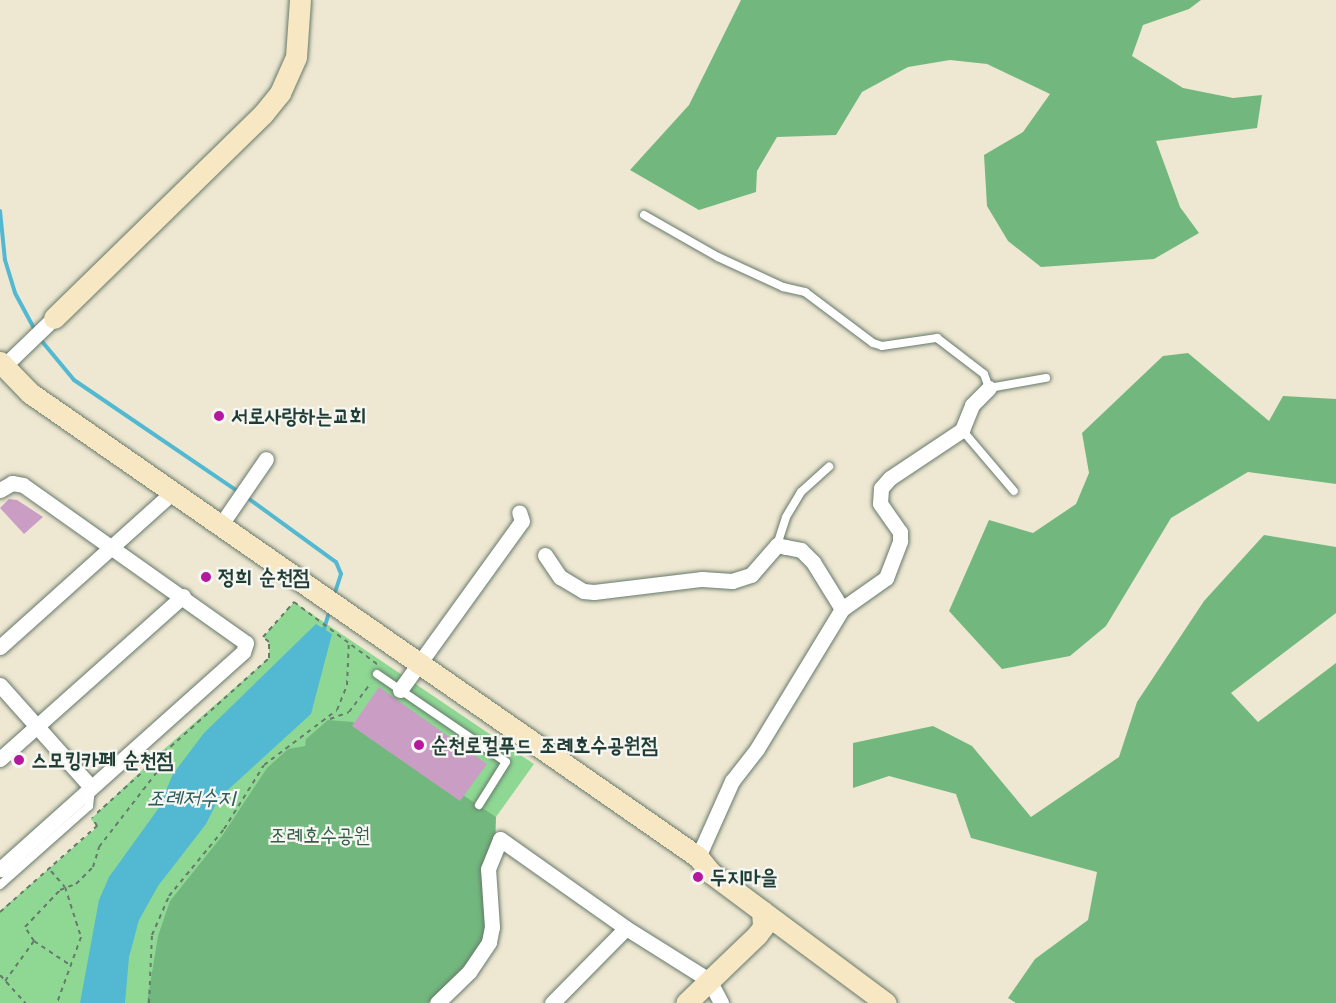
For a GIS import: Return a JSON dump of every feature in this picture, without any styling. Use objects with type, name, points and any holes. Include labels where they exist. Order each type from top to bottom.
[{"type":"street","points":[[300,0],[296,57],[280,93],[263,114],[5,363],[30,393],[417,665],[698,857],[711,873],[886,1003]]},
{"type":"street","points":[[698,857],[732,781],[757,749],[842,609],[866,595],[886,578],[900,541],[900,532],[880,503],[881,489],[890,478],[962,430],[972,405],[989,388]]},
{"type":"street","points":[[220,526],[266,459]]},
{"type":"street","points":[[0,490],[12,483],[23,485],[241,636],[245,648],[0,869]]},
{"type":"street","points":[[0,647],[173,492]]},
{"type":"street","points":[[400,690],[522,521],[519,512]]},
{"type":"street","points":[[544,555],[560,577],[583,591],[594,592],[702,579],[732,581],[751,574],[777,546],[801,550],[813,562],[842,609]]},
{"type":"street","points":[[0,759],[183,596]]},
{"type":"street","points":[[0,686],[91,787]]},
{"type":"street","points":[[437,1003],[469,972],[489,942],[492,927],[488,869],[500,839],[626,928],[709,980],[721,1003]]},
{"type":"street","points":[[686,1003],[758,935],[763,927],[762,911]]},
{"type":"street","points":[[552,1003],[626,928]]},
{"type":"lane","points":[[644,215],[727,262],[783,287],[806,292],[873,343],[882,346],[937,338],[984,374],[989,388],[1046,378]]},
{"type":"lane","points":[[962,430],[1014,490]]},
{"type":"lane","points":[[777,546],[786,517],[801,492],[828,467]]},
{"type":"lane","points":[[377,674],[506,762],[479,805]]},
{"type":"lane","points":[[0,885],[89,806],[91,787]]},
{"type":"path","points":[[0,912],[51,870],[97,826],[91,819],[163,750],[269,658],[269,642],[262,637],[294,602],[349,640],[382,668],[349,712],[330,719],[264,765],[224,829],[168,896],[152,935],[149,1003]]},
{"type":"path","points":[[330,719],[347,685],[349,640]]},
{"type":"path","points":[[70,965],[34,941],[25,927],[65,887],[76,884],[93,867],[99,847],[164,763],[163,750]]},
{"type":"path","points":[[51,870],[65,887],[81,937],[57,1003]]},
{"type":"path","points":[[6,981],[34,941]]},
{"type":"path","points":[[0,975],[25,1003]]},
{"type":"green space","points":[[741,0],[1201,0],[1189,9],[1143,25],[1132,56],[1183,88],[1233,98],[1262,95],[1257,128],[1156,141],[1180,207],[1199,233],[1154,259],[1041,267],[1008,241],[987,206],[984,155],[1023,132],[1050,94],[987,64],[950,60],[908,67],[862,92],[836,135],[777,137],[757,171],[756,192],[699,210],[630,170],[689,105]]},
{"type":"green space","points":[[1188,353],[1269,421],[1283,396],[1336,399],[1336,484],[1248,472],[1171,518],[1106,626],[1070,656],[1002,669],[949,611],[989,520],[1033,533],[1076,504],[1089,473],[1082,433],[1163,356]]},
{"type":"green space","points":[[1264,535],[1336,547],[1336,613],[1231,693],[1258,722],[1336,663],[1336,1003],[1016,1003],[1008,998],[1035,959],[1088,920],[1097,872],[971,838],[956,794],[889,776],[853,788],[853,743],[933,726],[972,746],[1031,817],[1119,757],[1137,702],[1204,601]]},
{"type":"green space","name":"조례호수공원","points":[[294,602],[534,764],[496,817],[496,834],[428,1003],[0,1003],[0,911],[97,827],[91,819],[163,750],[269,658],[269,642],[263,637]]},
{"type":"green space","points":[[328,720],[353,722],[496,817],[486,935],[478,957],[428,1003],[147,1003],[158,936],[170,901],[222,836],[267,768],[288,749],[305,746],[306,739]]},
{"type":"water","name":"조례저수지","points":[[316,624],[332,634],[311,714],[219,798],[206,824],[158,886],[139,920],[129,957],[125,1003],[80,1003],[99,900],[109,877],[158,809],[173,774],[204,733]]},
{"type":"building","points":[[9,499],[17,500],[43,517],[24,534],[0,508]]},
{"type":"building","points":[[379,687],[487,764],[460,801],[352,726]]},
{"type":"waterway","points":[[0,211],[5,260],[15,293],[36,332]]},
{"type":"waterway","points":[[40,339],[74,380],[239,492]]},
{"type":"waterway","points":[[245,496],[336,562],[341,574],[334,596]]},
{"type":"waterway","points":[[324,629],[330,609]]},
{"type":"place","name":"서로사랑하는교회","points":[[219,416]]},
{"type":"place","name":"정희 순천점","points":[[206,577]]},
{"type":"place","name":"순천로컬푸드 조례호수공원점","points":[[419,745]]},
{"type":"place","name":"스모킹카페 순천점","points":[[19,760]]},
{"type":"place","name":"두지마을","points":[[698,877]]}]
